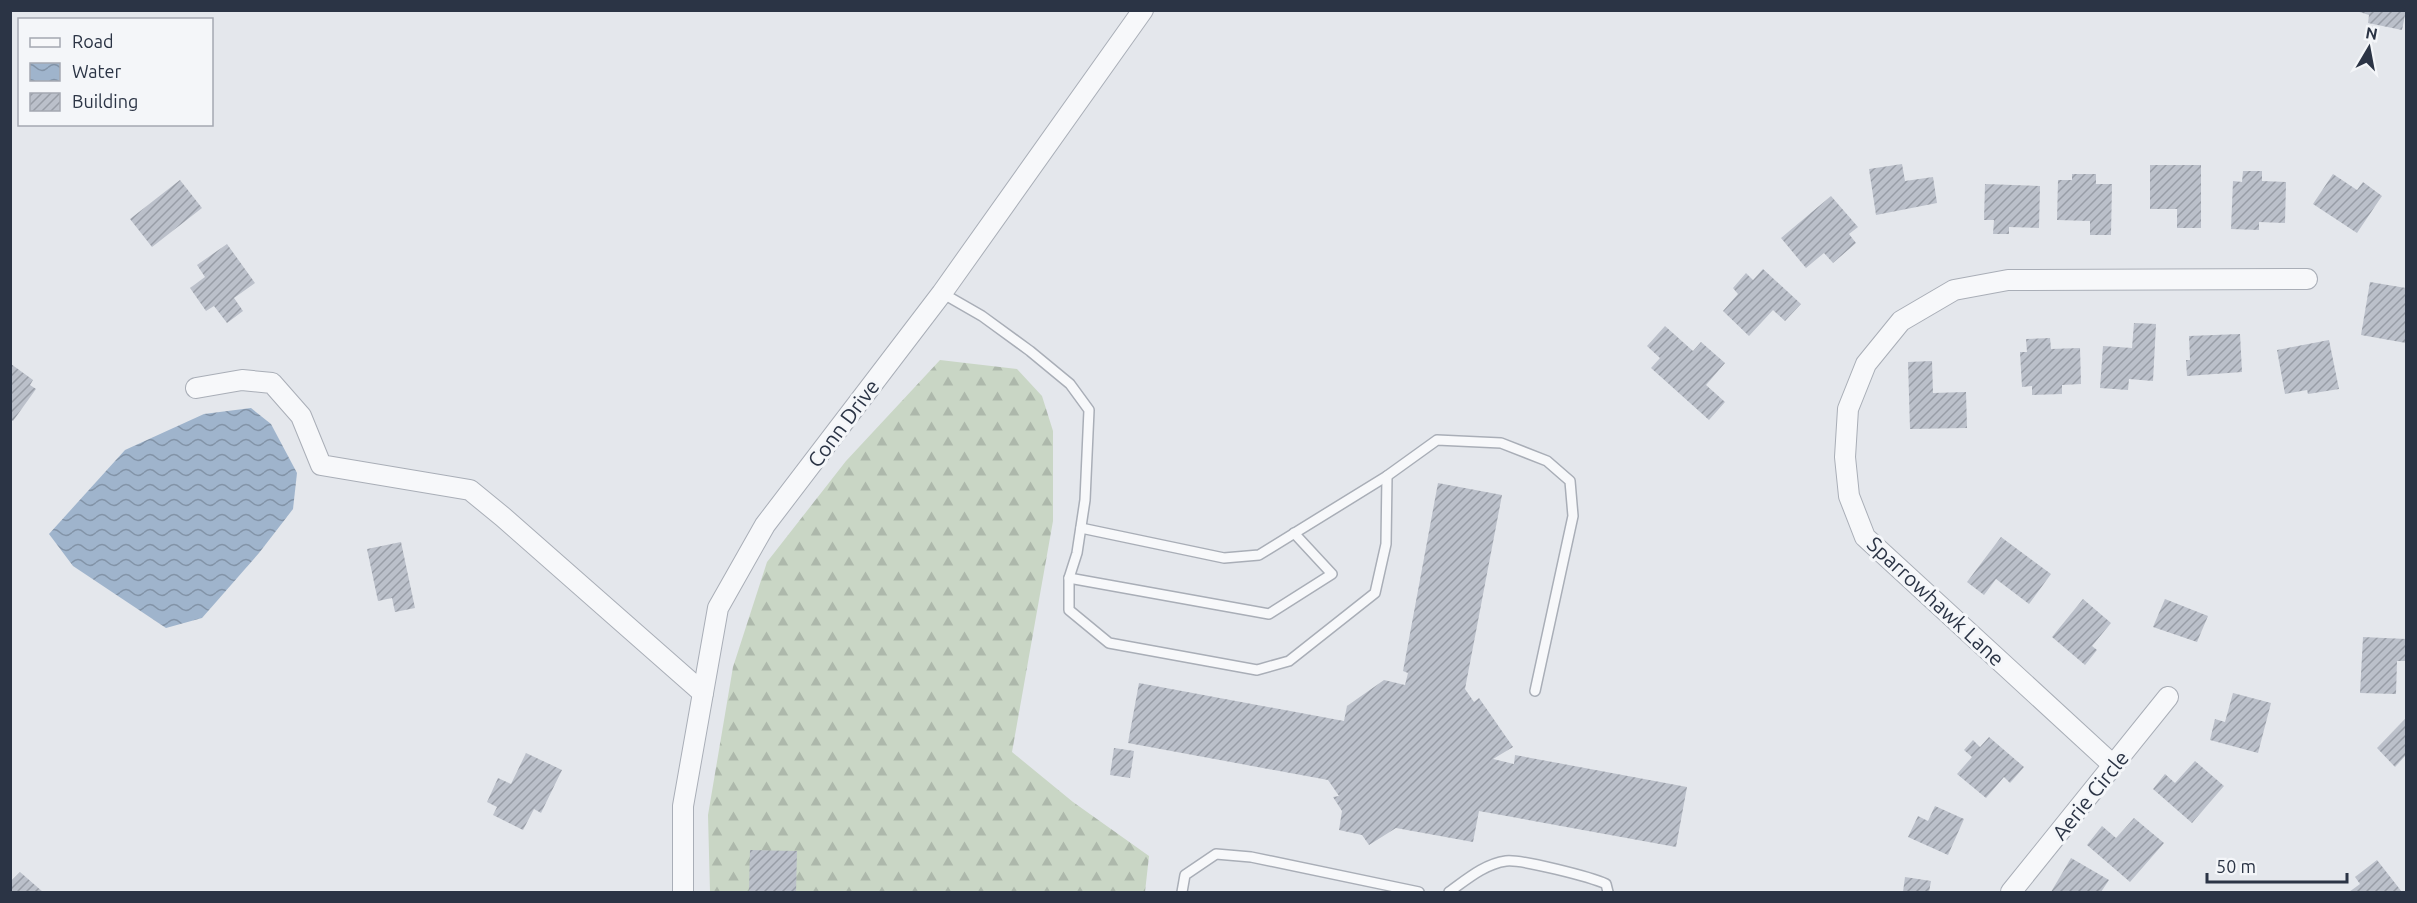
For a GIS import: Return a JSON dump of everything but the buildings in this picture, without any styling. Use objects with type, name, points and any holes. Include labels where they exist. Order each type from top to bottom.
[{"type":"street","name":"Conn Drive","points":[[683,892],[683,806],[718,609],[765,525],[942,293],[1143,10]]},
{"type":"street","name":"Sparrowhawk Lane","points":[[2113,765],[1865,537],[1849,496],[1845,457],[1848,409],[1866,364],[1901,321],[1954,290],[2007,280],[2307,279]]},
{"type":"street","points":[[196,388],[242,380],[272,383],[301,416],[321,465],[470,490],[504,517],[703,693]]},
{"type":"street","name":"Aerie Circle","points":[[2011,892],[2168,698]]},
{"type":"lane","points":[[942,293],[982,316],[1046,364],[1070,384],[1089,410],[1087,480],[1077,553],[1069,578],[1069,610],[1109,643],[1257,670],[1289,662],[1375,593],[1386,544],[1387,476]]},
{"type":"lane","points":[[1081,528],[1224,558],[1259,555],[1387,476],[1437,440],[1501,443],[1547,461],[1570,481],[1573,516],[1535,691]]},
{"type":"lane","points":[[1069,578],[1269,614],[1332,574],[1294,533]]},
{"type":"lane","points":[[1182,892],[1185,875],[1216,854],[1251,857],[1419,892]]},
{"type":"lane","points":[[1449,892],[1483,868],[1507,861],[1591,877],[1606,884],[1608,892]]},
{"type":"green space","points":[[940,360],[1017,369],[1042,396],[1053,431],[1053,521],[1012,752],[1073,802],[1149,856],[1145,892],[710,892],[708,815],[733,667],[767,562],[846,461]]},
{"type":"water","points":[[251,408],[271,424],[297,473],[293,509],[259,553],[202,618],[166,628],[73,566],[49,534],[125,450],[204,414]]}]
